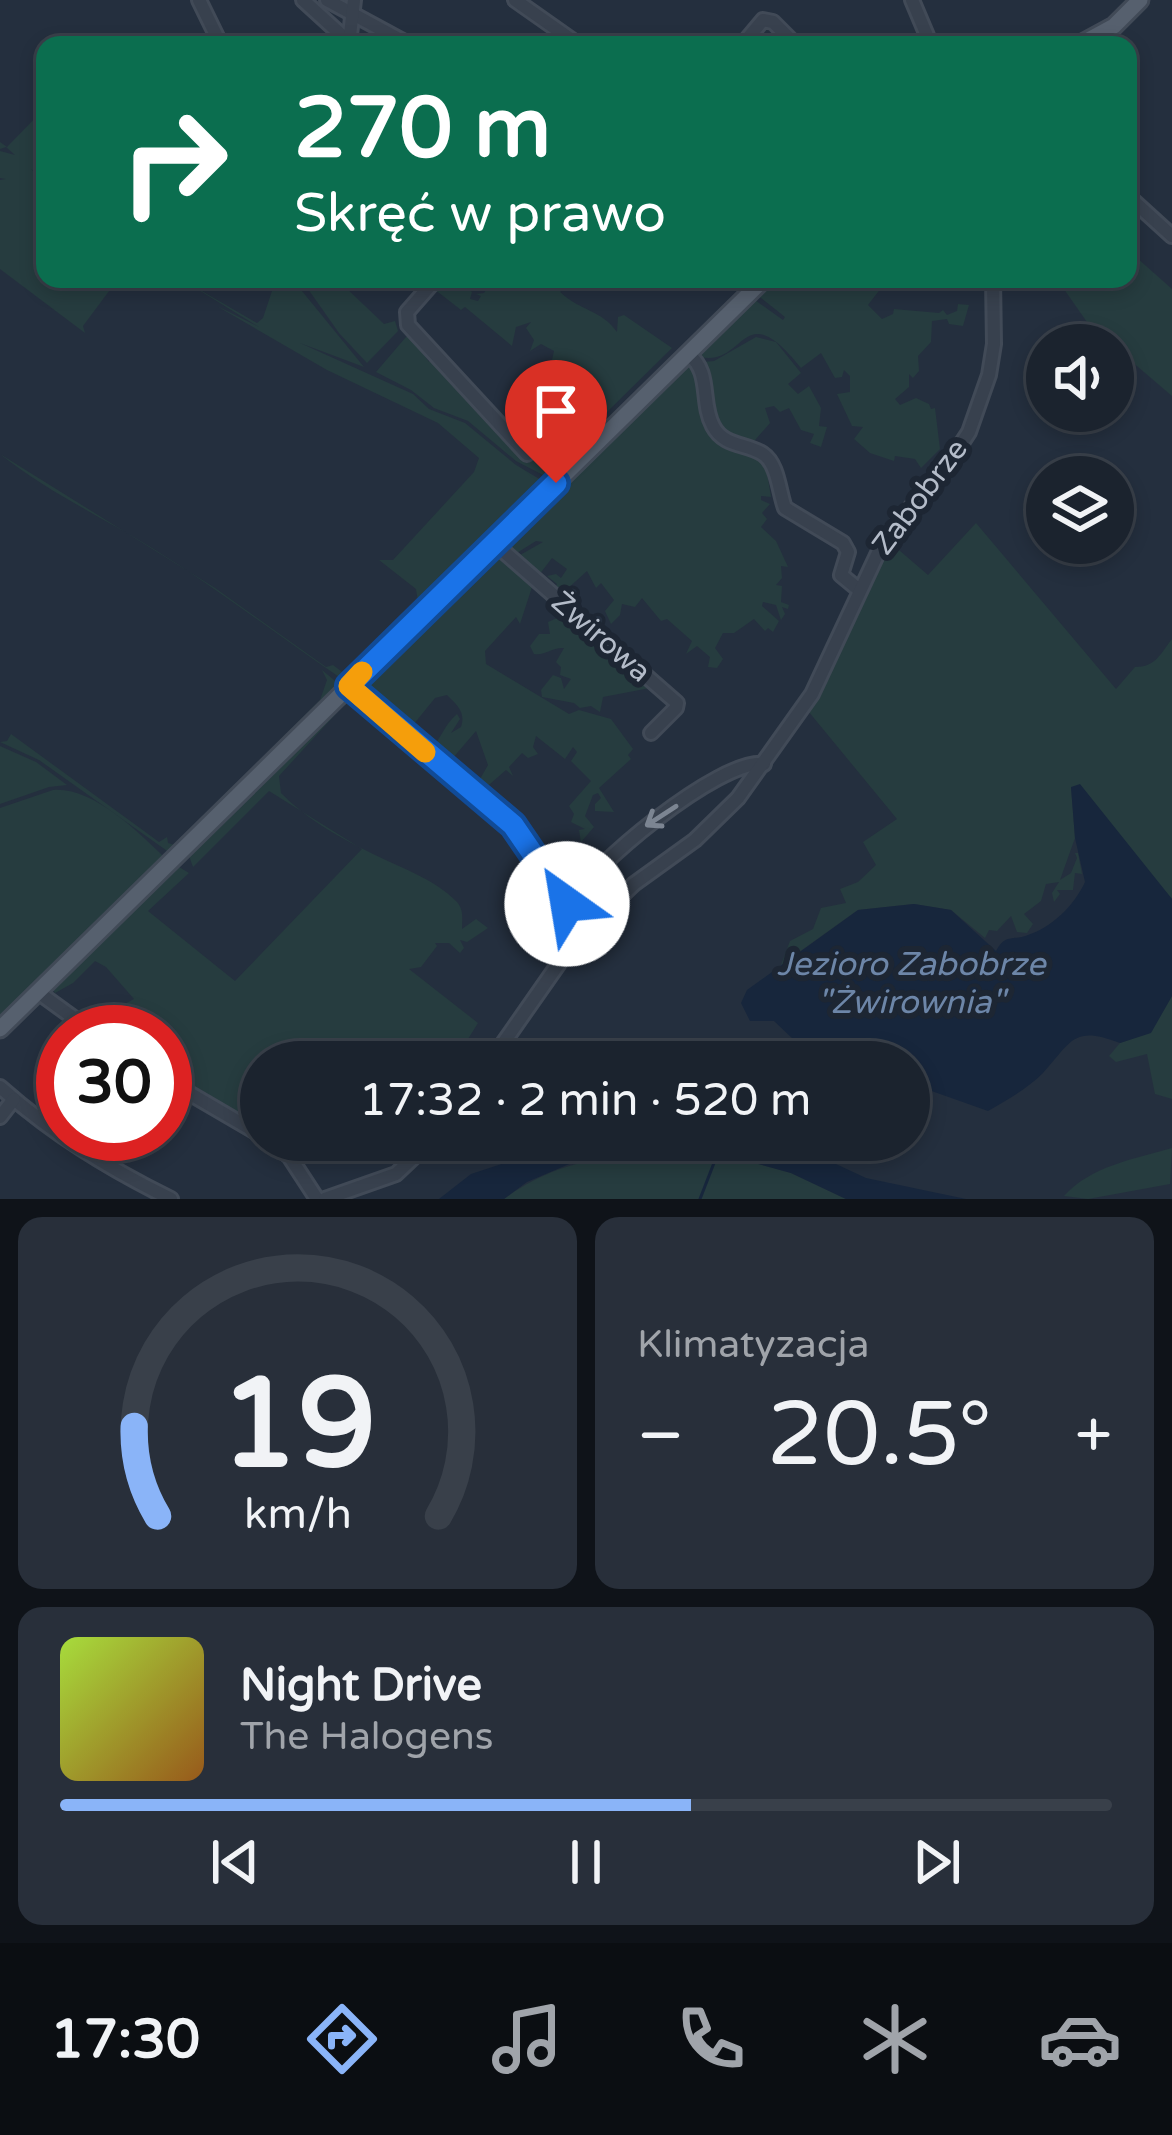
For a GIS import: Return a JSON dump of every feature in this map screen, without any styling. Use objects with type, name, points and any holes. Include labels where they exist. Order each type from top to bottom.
[{"type":"main road","points":[[1098,36],[1140,0]]},
{"type":"main road","points":[[0,1029],[754,288]]},
{"type":"street","points":[[199,0],[217,36]]},
{"type":"street","points":[[304,0],[341,36]]},
{"type":"street","points":[[327,0],[352,7],[396,36]]},
{"type":"street","points":[[515,0],[566,36]]},
{"type":"street","points":[[912,0],[927,36]]},
{"type":"street","points":[[750,36],[763,20],[787,36]]},
{"type":"street","points":[[1137,204],[1172,236]]},
{"type":"street","points":[[428,288],[407,312],[406,322],[527,454]]},
{"type":"street","name":"Zabobrze","points":[[504,1041],[568,948],[634,884],[704,832],[738,798],[817,685],[887,535],[952,458],[978,411],[994,344],[993,288]]},
{"type":"street","points":[[688,354],[702,369],[714,428],[734,444],[764,454],[774,467],[785,508],[843,543],[848,552],[842,575],[858,590]]},
{"type":"street","name":"Żwirowa","points":[[494,543],[677,703],[651,733]]},
{"type":"street","points":[[349,686],[513,825],[561,890],[567,907],[568,948]]},
{"type":"street","points":[[567,907],[640,830],[737,771],[753,763],[764,764]]},
{"type":"street","points":[[38,992],[56,1005]]},
{"type":"street","points":[[0,1087],[49,1130],[171,1199]]},
{"type":"street","points":[[192,1095],[240,1124]]},
{"type":"street","points":[[0,1117],[14,1099]]},
{"type":"street","points":[[294,1161],[321,1199],[396,1174],[410,1161]]},
{"type":"green space","points":[[36,117],[36,173],[31,169],[36,174],[36,288],[111,288],[83,326],[85,333],[0,269],[0,180],[6,179],[0,178],[0,151],[15,155],[6,147],[0,149],[0,142],[7,147]]},
{"type":"green space","points":[[1137,258],[1172,289],[1172,396],[1134,363],[1134,324],[1088,324],[1063,288],[1137,288]]},
{"type":"green space","points":[[196,288],[257,323],[273,288],[301,288],[364,367],[300,343],[465,423],[546,483],[345,681],[185,569],[326,667],[333,665],[345,674],[418,602],[416,589],[379,560],[393,560],[474,472],[479,458],[438,423],[327,370],[217,306],[259,327]]},
{"type":"green space","points":[[307,288],[346,288],[384,324],[395,321],[398,331],[367,363]]},
{"type":"green space","points":[[432,288],[468,288],[470,299],[478,301],[481,296],[476,294],[487,288],[565,288],[560,292],[605,319],[617,332],[618,317],[624,315],[672,348],[543,475],[516,461],[468,421],[434,408],[376,372],[411,337],[429,362],[431,358],[528,463],[535,455],[513,430],[519,411],[528,414],[542,404],[554,351],[541,344],[530,351],[534,340],[526,328],[531,322],[516,327],[512,346],[465,307],[461,310],[438,292],[428,293]]},
{"type":"green space","points":[[762,288],[881,288],[868,305],[882,319],[894,309],[943,310],[947,315],[957,311],[958,304],[969,305],[963,326],[949,324],[947,319],[932,321],[931,342],[918,356],[919,371],[913,378],[909,374],[909,387],[895,399],[900,405],[916,398],[935,408],[940,449],[921,468],[915,459],[895,456],[894,461],[870,453],[854,439],[863,427],[852,426],[837,394],[850,392],[850,376],[844,370],[842,377],[835,378],[821,353],[801,368],[781,346],[755,334],[727,352],[700,357],[752,298],[783,320],[756,294]]},
{"type":"green space","points":[[756,337],[776,342],[801,373],[788,384],[798,394],[809,386],[821,408],[819,426],[827,427],[821,447],[810,443],[814,434],[801,430],[789,408],[780,412],[774,406],[765,408],[770,423],[749,447],[719,430],[702,362],[714,361]]},
{"type":"green space","points":[[693,361],[709,424],[765,461],[771,497],[761,496],[770,504],[762,513],[767,519],[761,527],[776,541],[788,567],[781,566],[782,578],[776,585],[782,586],[781,602],[789,605],[782,607],[781,620],[776,605],[763,602],[762,606],[779,621],[773,632],[765,631],[754,619],[734,633],[723,633],[715,648],[723,659],[717,668],[708,667],[710,657],[697,646],[686,654],[692,641],[667,619],[661,621],[642,598],[635,607],[622,604],[611,624],[605,611],[614,600],[601,583],[596,588],[587,571],[565,591],[575,600],[572,608],[553,591],[557,584],[547,576],[561,578],[567,569],[552,558],[539,575],[513,559],[543,542],[536,541],[512,556],[505,549],[505,543]]},
{"type":"green space","points":[[0,454],[126,533],[55,492]]},
{"type":"green space","points":[[976,523],[1116,689],[1135,667],[1157,659],[1172,639],[1172,899],[1071,787],[1075,838],[1060,880],[1071,873],[1075,853],[1078,853],[1082,874],[1075,873],[1073,890],[1057,890],[1060,894],[1054,902],[1052,893],[1059,882],[1046,884],[1041,901],[1024,914],[1033,924],[1027,933],[1017,932],[1011,916],[985,938],[951,910],[914,904],[858,910],[781,965],[790,941],[813,929],[821,908],[846,903],[840,889],[858,882],[876,865],[863,842],[897,819],[804,706],[885,538],[928,575]]},
{"type":"green space","points":[[493,553],[533,584],[520,624],[516,617],[485,651],[486,664],[569,714],[579,710],[611,719],[633,749],[628,755],[631,759],[599,788],[614,812],[595,811],[601,798],[598,793],[593,795],[585,816],[594,827],[581,842],[579,830],[585,829],[571,822],[574,814],[569,806],[591,781],[571,761],[577,752],[573,747],[565,759],[536,736],[533,747],[538,754],[528,758],[522,753],[509,767],[513,776],[506,770],[482,791],[476,786],[488,765],[476,731],[446,766],[429,751],[457,714],[460,719],[451,733],[461,727],[461,713],[447,695],[435,698],[409,730],[364,697],[358,685]]},
{"type":"green space","points":[[564,615],[650,688],[603,697],[600,712],[542,697],[541,690],[553,675],[561,678],[564,689],[571,679],[560,675],[556,662],[564,648],[534,654],[530,646],[539,634],[550,634],[548,622]]},
{"type":"green space","points":[[322,670],[340,685],[170,853],[39,760],[0,742],[11,734],[159,842],[167,837],[175,845],[320,700],[327,680]]},
{"type":"green space","points":[[349,694],[358,697],[343,706],[279,776],[281,793],[302,811],[269,791],[193,867],[188,853]]},
{"type":"green space","points":[[0,746],[36,762],[67,785],[0,804]]},
{"type":"green space","points":[[53,790],[99,803],[165,858],[0,1020],[0,808]]},
{"type":"green space","points":[[357,846],[448,894],[461,908],[462,929],[476,919],[488,928],[467,942],[460,940],[464,948],[460,953],[449,943],[435,943],[421,967],[409,969],[478,1023],[467,1041],[240,1041],[240,1117],[235,1118],[204,1097],[200,1089],[192,1093],[192,1005],[123,1005],[134,999],[95,961],[73,983],[55,993],[52,988],[169,871],[179,867],[189,873],[148,911],[235,981],[362,849]]},
{"type":"green space","points":[[1172,996],[1172,1099],[1155,1094],[1147,1054],[1116,1062],[1109,1056],[1120,1043],[1151,1032]]},
{"type":"green space","points":[[1172,1148],[1170,1184],[1088,1199],[1064,1196],[1100,1171]]},
{"type":"green space","points":[[747,1161],[791,1173],[846,1199],[504,1199],[529,1183],[580,1163]]},
{"type":"water","name":"Jezioro Zabobrze \"Żwirownia\"","points":[[1080,784],[1172,899],[1172,996],[1151,1033],[1120,1043],[1092,1036],[1075,1039],[1037,1079],[988,1111],[930,1090],[930,1041],[795,1041],[774,1021],[750,1021],[741,1003],[747,990],[858,910],[914,904],[951,910],[996,951],[1007,940],[1054,921],[1085,882],[1071,787]]},
{"type":"water","points":[[511,1161],[582,1161],[527,1182],[504,1199],[439,1199],[471,1174]]},
{"type":"water","points":[[747,1161],[830,1161],[866,1178],[966,1199],[846,1199],[791,1173]]},
{"type":"waterway","points":[[700,1199],[715,1161]]},
{"type":"slow traffic","points":[[362,672],[349,686],[425,752]]},
{"type":"route","points":[[556,483],[349,686],[513,825],[567,904]]}]
